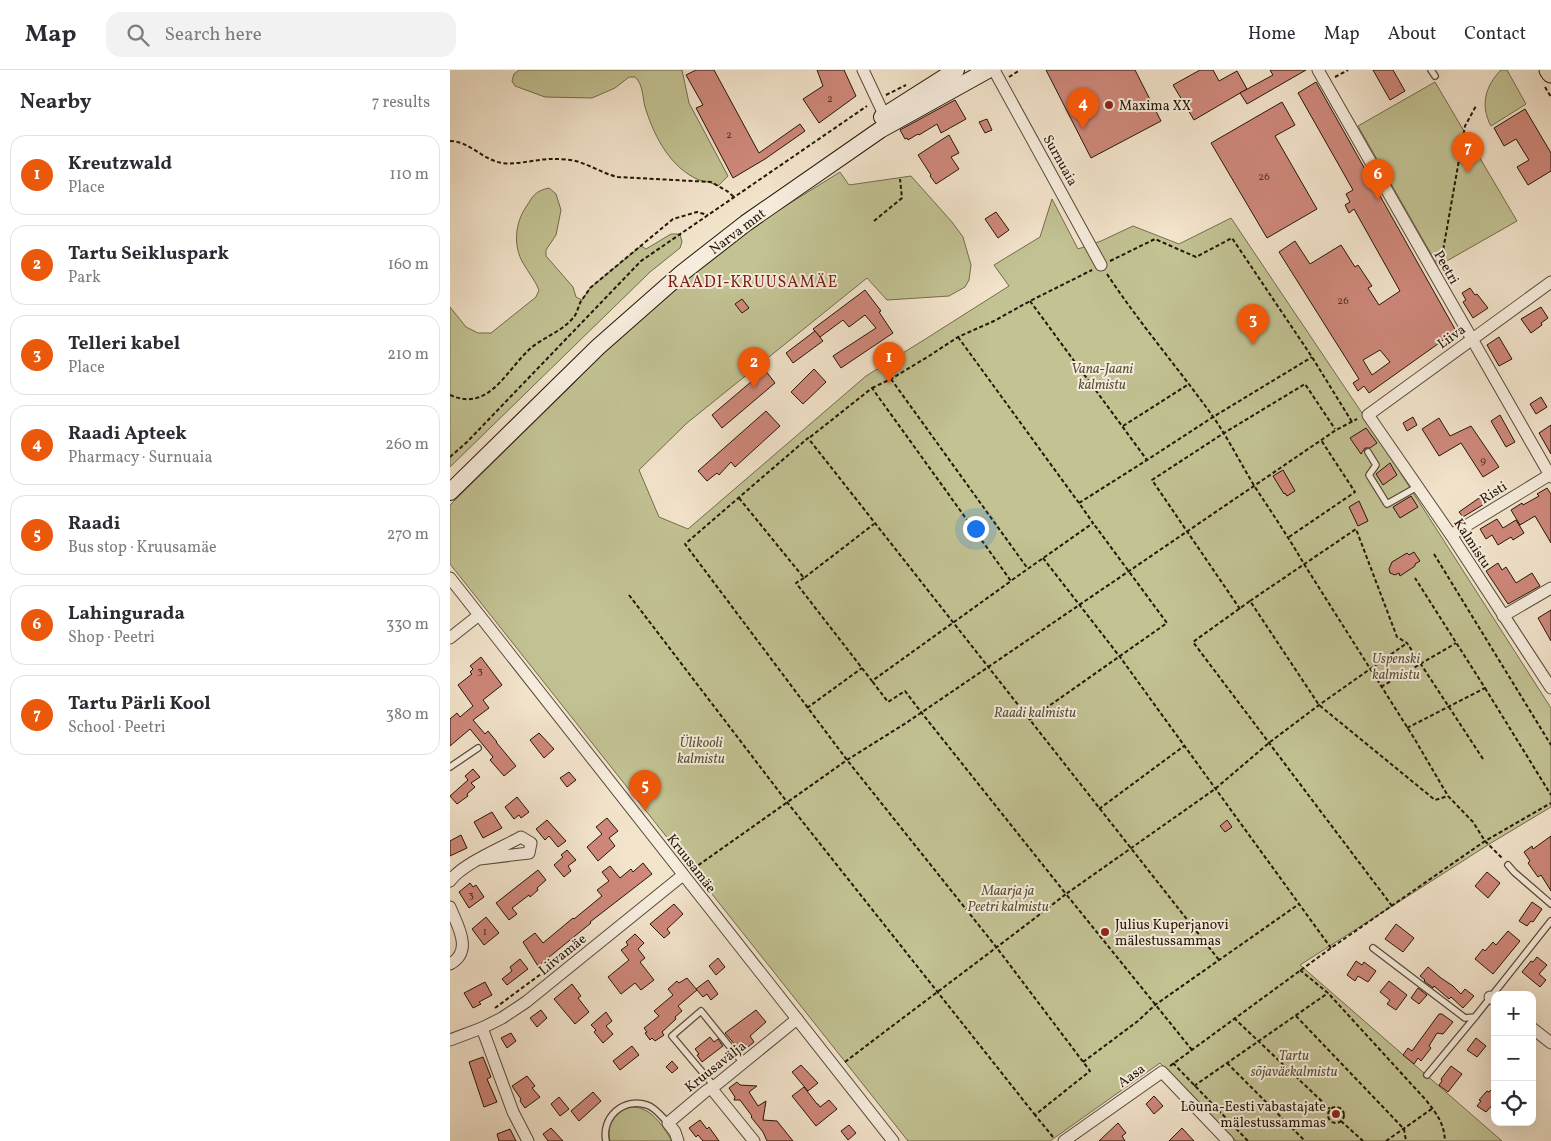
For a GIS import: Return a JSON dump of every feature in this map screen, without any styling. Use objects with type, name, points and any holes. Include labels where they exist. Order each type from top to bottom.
[{"type":"main road","name":"Narva mnt","points":[[450,477],[567,363],[644,292],[692,252],[765,197],[883,114],[956,70]]},
{"type":"main road","name":"Narva mnt","points":[[450,492],[598,347],[682,274],[883,114],[988,70]]},
{"type":"street","points":[[863,70],[883,114]]},
{"type":"street","name":"Surnuaia","points":[[994,70],[1101,265]]},
{"type":"street","name":"Peetri","points":[[1318,70],[1550,475]]},
{"type":"street","name":"Liiva","points":[[1366,415],[1551,282]]},
{"type":"street","name":"Kalmistu","points":[[1366,415],[1451,535],[1503,616],[1550,683]]},
{"type":"street","name":"Risti","points":[[1451,535],[1550,475]]},
{"type":"street","name":"Kruusamäe","points":[[450,578],[893,1141]]},
{"type":"street","points":[[1503,616],[1551,588]]},
{"type":"street","points":[[450,638],[479,616]]},
{"type":"street","points":[[450,881],[455,874],[480,859]]},
{"type":"street","name":"Liivamäe","points":[[450,1040],[502,1018],[526,1002],[683,875]]},
{"type":"street","points":[[450,907],[463,942],[461,953],[450,964]]},
{"type":"street","name":"Kruusavälja","points":[[668,1123],[796,1019]]},
{"type":"street","points":[[482,1028],[513,1112],[528,1141]]},
{"type":"street","points":[[1536,1031],[1551,1043]]},
{"type":"street","name":"Aasa","points":[[1064,1141],[1162,1072],[1228,1141]]},
{"type":"street","points":[[712,1086],[754,1141]]},
{"type":"street","points":[[668,1123],[675,1132],[678,1141]]},
{"type":"lane","points":[[1368,452],[1376,464],[1369,475],[1387,504],[1417,486]]},
{"type":"lane","points":[[450,766],[478,748]]},
{"type":"lane","points":[[1508,865],[1551,904]]},
{"type":"lane","points":[[1499,991],[1551,922]]},
{"type":"lane","points":[[1373,948],[1465,1018],[1475,1017]]},
{"type":"lane","points":[[1427,1075],[1475,1017],[1491,1001]]},
{"type":"lane","points":[[712,1086],[672,1036],[701,1011],[743,1063]]},
{"type":"lane","points":[[606,1141],[605,1129],[613,1113],[619,1108],[630,1104],[649,1106],[668,1123]]},
{"type":"path","points":[[1325,83],[1348,70]]},
{"type":"path","points":[[1438,281],[1465,126],[1476,106]]},
{"type":"path","points":[[450,457],[563,344],[641,261],[862,109],[883,114]]},
{"type":"path","points":[[450,141],[464,144],[490,159],[502,163],[552,159],[577,161],[608,175],[618,177],[710,182],[734,197]]},
{"type":"path","points":[[874,221],[902,198],[900,179]]},
{"type":"path","points":[[450,395],[458,398],[476,399],[495,388],[532,348],[574,317],[590,288],[673,219],[697,212],[708,215]]},
{"type":"path","points":[[1035,1115],[1090,1071],[997,948],[807,708],[685,544],[808,438],[872,388],[891,379],[958,337],[994,321],[1155,239],[1196,257],[1232,238],[1352,422]]},
{"type":"path","points":[[1101,265],[1127,304],[1224,433],[1254,486],[1289,537],[1448,796],[1472,822],[1485,841],[1508,865]]},
{"type":"path","points":[[1030,301],[1147,460]]},
{"type":"path","points":[[958,337],[1167,623],[1030,720]]},
{"type":"path","points":[[1079,503],[1312,358]]},
{"type":"path","points":[[891,379],[1028,569]]},
{"type":"path","points":[[1123,427],[1189,384]]},
{"type":"path","points":[[1240,609],[1152,480],[1224,433],[1305,384],[1336,430]]},
{"type":"path","points":[[872,388],[1011,581]]},
{"type":"path","points":[[683,875],[847,760],[906,723],[1321,440],[1366,415]]},
{"type":"path","points":[[808,438],[1219,960]]},
{"type":"path","points":[[1289,537],[1355,492],[1321,440]]},
{"type":"path","points":[[739,498],[804,578]]},
{"type":"path","points":[[875,523],[796,584],[888,702],[905,690],[1192,1050]]},
{"type":"path","points":[[872,681],[1093,523]]},
{"type":"path","points":[[1392,906],[1193,642],[1356,528],[1397,637],[1407,643],[1483,759]]},
{"type":"path","points":[[1434,554],[1551,745]]},
{"type":"path","points":[[1044,558],[1120,657],[1331,948]]},
{"type":"path","points":[[1416,578],[1551,796]]},
{"type":"path","points":[[629,595],[787,802],[1056,1141]]},
{"type":"path","points":[[1250,602],[1319,705],[1435,800],[1448,796]]},
{"type":"path","points":[[845,1062],[1066,894],[1215,789],[1270,742],[1319,705],[1407,643]]},
{"type":"path","points":[[1381,687],[1456,643]]},
{"type":"path","points":[[807,708],[862,668]]},
{"type":"path","points":[[1407,728],[1485,688]]},
{"type":"path","points":[[1099,809],[1184,746]]},
{"type":"path","points":[[1162,1072],[1300,970],[1485,841],[1551,803]]},
{"type":"path","points":[[1083,1062],[1138,1022],[1155,1005],[1299,904]]},
{"type":"path","points":[[490,1012],[550,968]]},
{"type":"path","points":[[1300,970],[1328,993],[1433,1108],[1438,1115],[1444,1133],[1444,1141]]},
{"type":"path","points":[[1194,1086],[1328,993]]},
{"type":"path","points":[[1296,1016],[1404,1129],[1406,1141]]},
{"type":"path","points":[[1234,1018],[1330,1109]]},
{"type":"path","points":[[1173,1063],[1248,1141]]},
{"type":"path","points":[[1227,1063],[1305,1141]]},
{"type":"path","points":[[1334,1107],[1342,1109],[1344,1116],[1342,1121],[1331,1122],[1327,1114],[1330,1109],[1334,1107]]},
{"type":"path","points":[[1386,1141],[1433,1108]]},
{"type":"path","points":[[1342,1121],[1363,1141]]},
{"type":"green space","points":[[519,70],[682,70],[689,103],[728,176],[718,186],[689,175],[672,160],[654,131],[646,110],[640,84],[635,77],[629,77],[615,88],[592,98],[545,97],[515,86],[512,81],[514,74]]},
{"type":"green space","points":[[1501,70],[1507,70],[1526,104],[1491,126],[1486,111],[1486,96],[1491,83]]},
{"type":"green space","points":[[1435,82],[1517,221],[1438,266],[1358,126]]},
{"type":"green space","name":"Raadi kalmistu","points":[[840,172],[849,185],[911,176],[963,237],[971,265],[969,280],[965,287],[949,296],[887,300],[867,278],[687,423],[639,470],[659,517],[688,529],[866,376],[1009,286],[994,265],[1040,237],[1052,199],[1078,249],[1133,226],[1179,244],[1231,218],[1364,416],[1551,708],[1551,807],[1300,965],[1502,1141],[1236,1141],[1160,1063],[1050,1141],[908,1141],[450,564],[450,505],[586,369],[649,310],[718,254],[771,215]]},
{"type":"green space","points":[[549,188],[556,194],[561,210],[556,235],[546,250],[546,256],[573,287],[576,297],[582,300],[590,288],[641,246],[646,249],[671,234],[680,234],[682,242],[680,248],[650,272],[450,467],[450,307],[466,327],[478,333],[491,333],[536,297],[539,290],[520,256],[517,235],[522,213],[537,192]]},
{"type":"green space","points":[[630,1107],[650,1113],[660,1123],[672,1141],[610,1141],[609,1130],[613,1120],[620,1112]]},
{"type":"building","points":[[696,70],[714,70],[759,153],[800,124],[805,131],[765,159],[733,178],[696,108],[703,105],[686,75]]},
{"type":"building","points":[[817,70],[844,70],[856,96],[819,123],[803,99],[823,86]]},
{"type":"building","name":"Maxima XX","points":[[1046,70],[1135,70],[1161,121],[1091,158]]},
{"type":"building","points":[[1200,70],[1213,70],[1219,81],[1237,71],[1247,89],[1194,120],[1173,85]]},
{"type":"building","points":[[1270,70],[1306,70],[1247,104],[1240,93],[1273,75]]},
{"type":"building","points":[[1373,70],[1393,70],[1405,91],[1390,100]]},
{"type":"building","points":[[1316,82],[1456,331],[1369,393],[1364,386],[1358,391],[1353,383],[1359,379],[1279,252],[1295,241],[1310,264],[1341,245],[1355,267],[1358,265],[1372,286],[1368,288],[1379,305],[1400,291],[1354,209],[1349,213],[1345,205],[1350,202],[1346,194],[1353,190],[1298,93]],"holes":[[[1380,350],[1390,362],[1372,375],[1363,360]]]},
{"type":"building","points":[[955,100],[966,119],[941,133],[937,124],[919,135],[908,140],[907,138],[905,139],[900,130]]},
{"type":"building","points":[[1282,102],[1295,125],[1275,136],[1317,209],[1267,238],[1211,143]]},
{"type":"building","points":[[1525,109],[1551,153],[1551,171],[1528,185],[1517,167],[1529,160],[1516,139],[1504,146],[1494,128]]},
{"type":"building","points":[[987,119],[992,130],[985,133],[979,122]]},
{"type":"building","points":[[949,135],[959,153],[951,157],[959,169],[936,184],[918,155]]},
{"type":"building","points":[[996,212],[1009,230],[998,238],[985,219]]},
{"type":"building","points":[[1470,288],[1488,308],[1473,318],[1463,302],[1466,300],[1462,293]]},
{"type":"building","points":[[865,290],[881,311],[879,312],[893,333],[841,368],[833,356],[876,328],[865,315],[849,327],[843,320],[820,337],[813,329]]},
{"type":"building","points":[[742,299],[749,308],[742,313],[735,304]]},
{"type":"building","points":[[1541,307],[1548,318],[1531,333],[1521,319]]},
{"type":"building","points":[[815,331],[823,341],[793,363],[786,353]]},
{"type":"building","points":[[1499,337],[1512,359],[1499,366],[1487,345]]},
{"type":"building","points":[[814,369],[826,382],[803,404],[791,392]]},
{"type":"building","points":[[765,370],[775,383],[722,428],[712,415]]},
{"type":"building","points":[[1541,397],[1547,407],[1536,414],[1530,404]]},
{"type":"building","points":[[766,411],[780,426],[735,467],[731,462],[719,475],[717,473],[707,481],[698,471]]},
{"type":"building","points":[[1500,415],[1515,442],[1506,447],[1491,421]]},
{"type":"building","points":[[1413,417],[1417,425],[1407,431],[1403,423]]},
{"type":"building","points":[[1439,418],[1450,436],[1471,426],[1499,467],[1483,477],[1461,443],[1439,456],[1422,429]]},
{"type":"building","points":[[1551,425],[1551,454],[1539,433]]},
{"type":"building","points":[[1366,428],[1377,443],[1370,448],[1365,448],[1361,454],[1350,438]]},
{"type":"building","points":[[1390,463],[1397,475],[1383,485],[1376,474]]},
{"type":"building","points":[[1283,470],[1295,491],[1287,496],[1273,476]]},
{"type":"building","points":[[1547,488],[1551,494],[1551,543],[1535,516],[1520,525],[1511,510],[1539,496],[1537,494]]},
{"type":"building","points":[[1489,491],[1494,498],[1463,517],[1459,512]]},
{"type":"building","points":[[1411,496],[1418,507],[1400,518],[1393,507]]},
{"type":"building","points":[[1359,501],[1368,521],[1358,526],[1349,507]]},
{"type":"building","points":[[1497,519],[1503,528],[1516,520],[1524,533],[1513,540],[1511,537],[1498,545],[1492,535],[1486,539],[1480,529]]},
{"type":"building","points":[[1414,552],[1420,561],[1415,566],[1400,576],[1399,573],[1395,575],[1390,573],[1389,569],[1392,562],[1407,553],[1409,555]]},
{"type":"building","points":[[1498,563],[1502,570],[1506,567],[1516,583],[1532,573],[1540,586],[1508,604],[1486,571]]},
{"type":"building","points":[[1551,610],[1551,641],[1538,618]]},
{"type":"building","points":[[481,657],[502,685],[483,700],[489,708],[473,720],[485,734],[488,731],[516,766],[504,776],[490,760],[493,757],[470,729],[450,746],[450,719],[457,713],[460,717],[473,706],[458,685],[472,674],[470,672],[473,669],[470,666]]},
{"type":"building","points":[[539,733],[554,749],[544,758],[530,740]]},
{"type":"building","points":[[473,769],[480,777],[471,783],[475,787],[467,794],[468,796],[457,804],[450,796],[468,780],[465,776]]},
{"type":"building","points":[[569,772],[576,780],[567,787],[560,778]]},
{"type":"building","points":[[517,797],[529,812],[521,818],[519,815],[514,819],[505,807]]},
{"type":"building","points":[[492,812],[502,828],[483,838],[474,822]]},
{"type":"building","points":[[607,818],[618,831],[609,838],[615,846],[598,861],[587,847],[602,834],[596,827]]},
{"type":"building","points":[[547,820],[566,841],[558,847],[549,836],[545,840],[536,829]]},
{"type":"building","points":[[1227,820],[1232,827],[1225,832],[1220,826]]},
{"type":"building","points":[[461,835],[467,848],[450,856],[450,841]]},
{"type":"building","points":[[1551,836],[1551,891],[1541,875],[1538,877],[1528,863],[1530,861],[1524,852],[1532,846],[1533,849]]},
{"type":"building","points":[[567,850],[576,860],[568,866],[571,871],[564,877],[554,865],[563,857],[561,855]]},
{"type":"building","points":[[643,863],[652,874],[590,922],[538,966],[523,942],[535,933],[543,943],[602,896],[597,890],[609,881],[602,872],[610,866],[620,878],[631,869],[633,872]]},
{"type":"building","points":[[538,870],[546,880],[530,897],[529,895],[512,908],[517,914],[509,920],[496,903]]},
{"type":"building","points":[[1487,872],[1500,883],[1488,898],[1475,886]]},
{"type":"building","points":[[470,883],[473,887],[476,885],[484,897],[469,908],[459,892]]},
{"type":"building","points":[[1532,902],[1542,909],[1533,922],[1531,921],[1527,926],[1519,921]]},
{"type":"building","points":[[674,904],[683,914],[667,929],[670,933],[664,938],[650,924]]},
{"type":"building","points":[[486,917],[499,933],[484,945],[472,929]]},
{"type":"building","points":[[1396,924],[1414,938],[1403,952],[1385,939]]},
{"type":"building","points":[[1508,931],[1520,941],[1493,974],[1475,959],[1483,949],[1485,951],[1493,942],[1496,945]]},
{"type":"building","points":[[635,934],[644,943],[638,949],[645,958],[640,962],[654,980],[641,990],[635,983],[621,994],[608,977],[629,960],[621,950],[628,945],[626,942]]},
{"type":"building","points":[[1537,957],[1547,965],[1539,974],[1546,980],[1540,987],[1522,972]]},
{"type":"building","points":[[718,958],[725,967],[716,975],[709,966]]},
{"type":"building","points":[[520,959],[528,969],[507,985],[502,979],[512,971],[510,967]]},
{"type":"building","points":[[1356,961],[1362,965],[1364,962],[1376,971],[1368,982],[1358,976],[1355,981],[1347,975]]},
{"type":"building","points":[[1428,967],[1461,994],[1465,989],[1474,996],[1463,1008],[1451,997],[1449,999],[1434,986],[1433,988],[1424,981],[1420,976]]},
{"type":"building","points":[[687,978],[697,990],[678,1006],[682,1011],[662,1032],[664,1035],[655,1041],[652,1038],[650,1040],[644,1028],[659,1016],[654,1011],[673,995],[668,989],[677,981],[679,983]]},
{"type":"building","points":[[708,980],[718,994],[711,1000],[707,994],[703,997],[696,989]]},
{"type":"building","points":[[1389,981],[1407,995],[1396,1010],[1387,1004],[1390,1000],[1380,992]]},
{"type":"building","points":[[485,982],[492,995],[479,1002],[481,1004],[473,1008],[464,993]]},
{"type":"building","points":[[572,984],[581,996],[578,998],[589,1012],[575,1024],[554,999]]},
{"type":"building","points":[[1418,988],[1427,995],[1419,1004],[1411,998]]},
{"type":"building","points":[[541,1010],[547,1018],[537,1027],[530,1018]]},
{"type":"building","points":[[756,1010],[766,1022],[750,1036],[754,1042],[748,1047],[743,1042],[737,1047],[725,1033]]},
{"type":"building","points":[[606,1012],[612,1021],[606,1026],[613,1034],[603,1043],[591,1025]]},
{"type":"building","points":[[1439,1014],[1453,1022],[1443,1034],[1437,1033],[1429,1046],[1431,1048],[1421,1061],[1418,1058],[1414,1064],[1403,1055],[1408,1048],[1412,1051]]},
{"type":"building","points":[[511,1033],[516,1041],[507,1048],[501,1038]]},
{"type":"building","points":[[710,1037],[714,1042],[718,1039],[723,1046],[702,1062],[695,1049]]},
{"type":"building","points":[[1476,1038],[1486,1046],[1477,1057],[1467,1050]]},
{"type":"building","points":[[632,1046],[639,1055],[620,1070],[613,1061]]},
{"type":"building","points":[[483,1057],[491,1077],[487,1079],[497,1102],[484,1107],[469,1062]]},
{"type":"building","points":[[672,1061],[678,1068],[672,1073],[666,1067]]},
{"type":"building","points":[[801,1065],[818,1083],[808,1091],[792,1072]]},
{"type":"building","points":[[1451,1066],[1462,1074],[1448,1092],[1439,1085],[1442,1081],[1441,1079]]},
{"type":"building","points":[[527,1076],[535,1086],[532,1088],[540,1097],[525,1108],[512,1086]]},
{"type":"building","points":[[737,1082],[740,1085],[757,1086],[749,1092],[758,1106],[766,1101],[763,1120],[777,1121],[793,1141],[767,1141],[763,1132],[740,1100],[734,1100],[735,1097],[729,1088]]},
{"type":"building","points":[[804,1087],[820,1107],[829,1100],[837,1109],[816,1126],[792,1096]]},
{"type":"building","points":[[1491,1090],[1491,1106],[1486,1112],[1477,1106],[1481,1101],[1479,1100],[1487,1091]]},
{"type":"building","points":[[593,1092],[601,1101],[579,1121],[571,1111]]},
{"type":"building","points":[[1154,1096],[1163,1106],[1154,1114],[1146,1104]]},
{"type":"building","points":[[559,1097],[569,1109],[560,1116],[551,1104]]},
{"type":"building","points":[[700,1120],[707,1129],[709,1127],[719,1141],[703,1141],[698,1135],[696,1137],[689,1128]]},
{"type":"building","points":[[1118,1123],[1126,1133],[1122,1136],[1125,1141],[1099,1141]]},
{"type":"building","points":[[849,1125],[856,1133],[848,1140],[841,1131]]},
{"type":"building","points":[[551,1128],[563,1141],[548,1141],[543,1134]]},
{"type":"building","points":[[1182,1128],[1194,1141],[1169,1141]]},
{"type":"building","points":[[510,1129],[516,1141],[499,1141],[497,1134]]},
{"type":"place","name":"Maxima XX","points":[[1109,105]]},
{"type":"place","name":"Raadi Apteek","points":[[1083,129]]},
{"type":"place","name":"Tartu Pärli Kool","points":[[1468,173]]},
{"type":"place","name":"Lahingurada","points":[[1378,200]]},
{"type":"place","name":"Telleri kabel","points":[[1253,345]]},
{"type":"place","name":"Kreutzwald","points":[[889,383]]},
{"type":"place","name":"Tartu Seikluspark","points":[[754,388]]},
{"type":"place","name":"Raadi","points":[[645,811]]},
{"type":"place","name":"Julius Kuperjanovi mälestussammas","points":[[1105,932]]},
{"type":"place","name":"Lõuna-Eesti vabastajate mälestussammas","points":[[1336,1114]]},
{"type":"district","name":"RAADI-KRUUSAMÄE","points":[[753,281]]},
{"type":"park label","name":"Vana-Jaani kalmistu","points":[[1102,376]]},
{"type":"park label","name":"Uspenski kalmistu","points":[[1396,666]]},
{"type":"park label","name":"Ülikooli kalmistu","points":[[701,750]]},
{"type":"park label","name":"Maarja ja Peetri kalmistu","points":[[1008,898]]},
{"type":"park label","name":"Tartu sõjaväekalmistu","points":[[1294,1064]]}]
